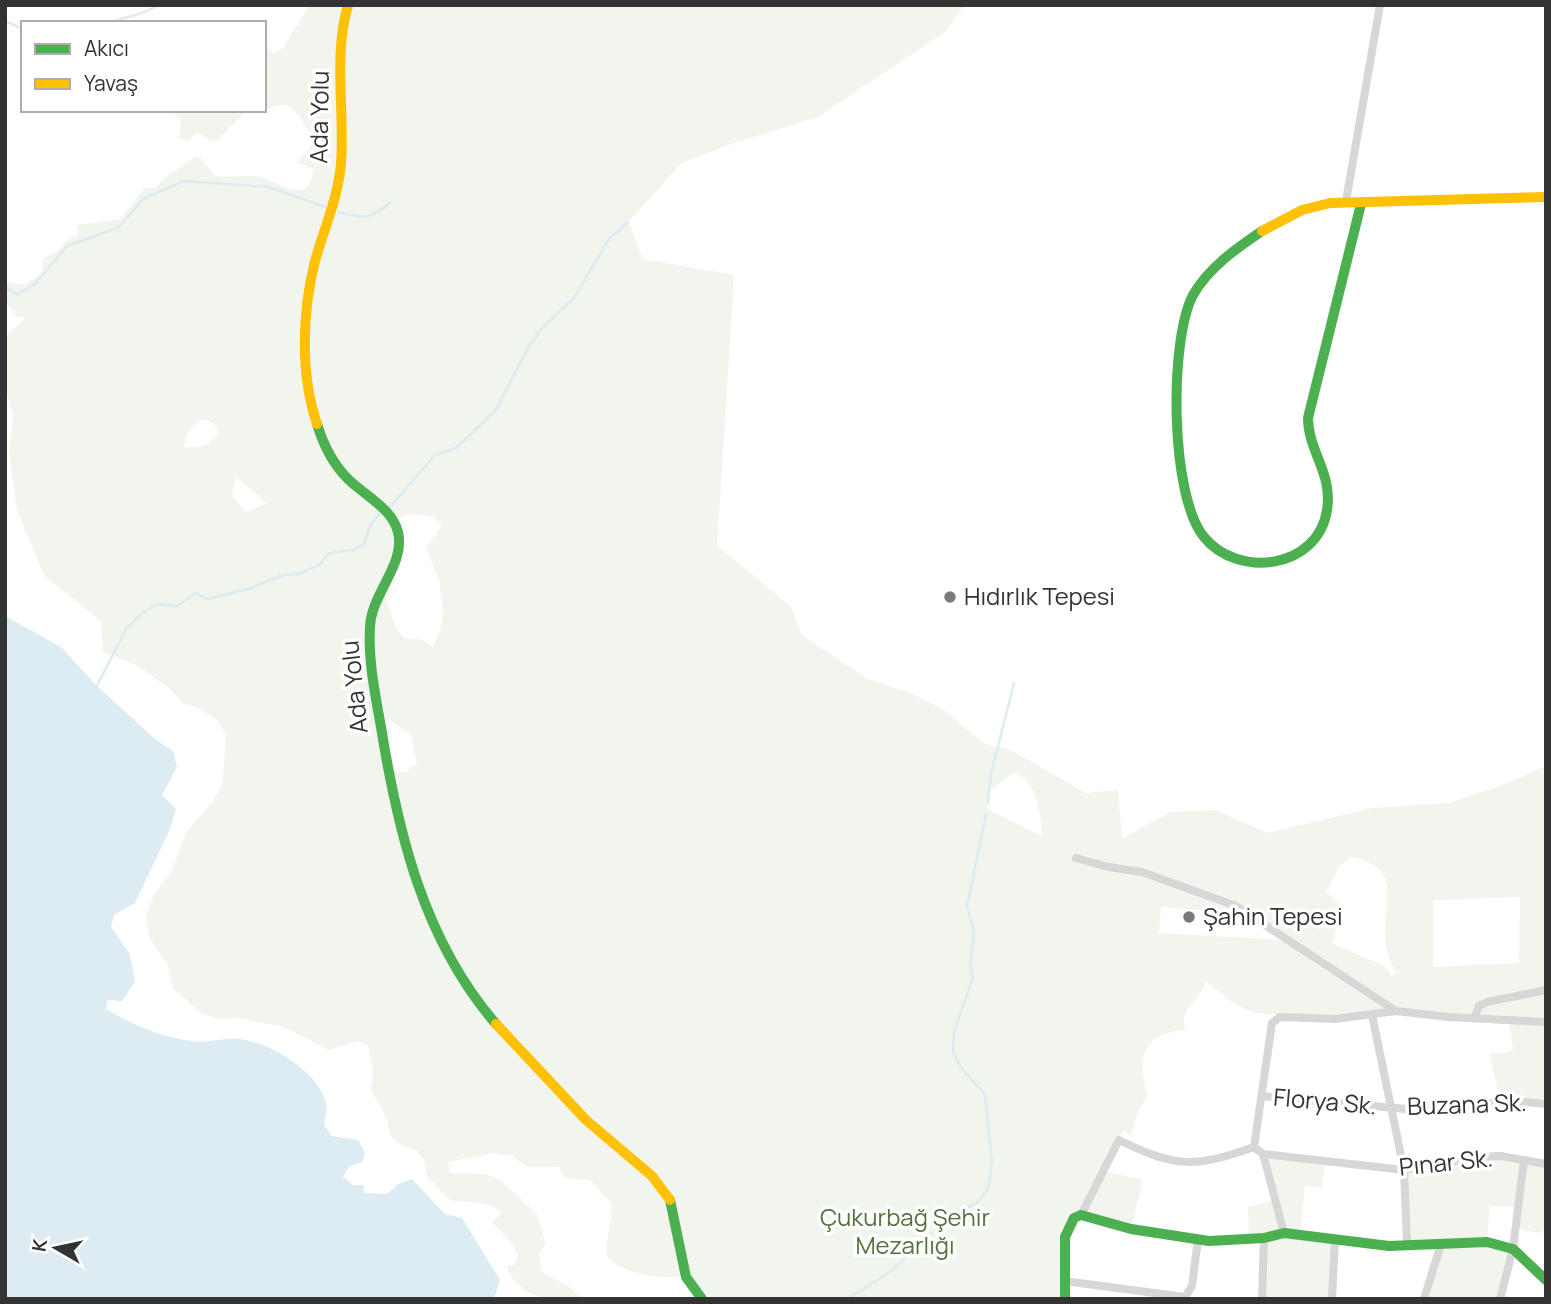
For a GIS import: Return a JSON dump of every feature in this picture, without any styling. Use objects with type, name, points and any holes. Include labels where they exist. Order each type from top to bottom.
[{"type":"street","name":"Ada Yolu","points":[[348,5],[342,29],[341,170],[309,292],[308,364],[312,405],[326,448],[346,477],[392,520],[399,534],[397,556],[373,607],[370,637],[381,736],[412,867],[434,928],[470,993],[594,1129],[645,1168],[666,1191],[677,1215],[684,1274],[688,1284],[702,1299]]},
{"type":"street","points":[[1346,201],[1380,5]]},
{"type":"street","points":[[1361,204],[1308,425],[1329,490],[1327,515],[1318,537],[1304,550],[1282,560],[1243,563],[1225,556],[1195,525],[1185,501],[1177,459],[1180,330],[1187,307],[1211,268],[1278,219],[1308,206],[1346,201],[1361,204],[1546,197]]},
{"type":"street","points":[[1076,858],[1108,867],[1142,872],[1237,906],[1396,1011]]},
{"type":"street","points":[[1474,1018],[1479,1006],[1487,1002],[1546,990]]},
{"type":"street","points":[[1254,1147],[1272,1023],[1280,1017],[1335,1019],[1396,1011],[1546,1022]]},
{"type":"street","points":[[1371,1015],[1404,1170],[1406,1245]]},
{"type":"street","name":"Florya Sk.","points":[[1262,1096],[1389,1108]]},
{"type":"street","name":"Buzana Sk.","points":[[1389,1108],[1418,1110],[1513,1101],[1546,1104]]},
{"type":"street","points":[[1081,1215],[1119,1140],[1154,1157],[1188,1164],[1221,1158],[1254,1147]]},
{"type":"street","points":[[1254,1147],[1263,1154],[1284,1233]]},
{"type":"street","name":"Pınar Sk.","points":[[1263,1154],[1404,1170],[1478,1157],[1546,1164]]},
{"type":"street","points":[[1500,1299],[1513,1249],[1524,1160]]},
{"type":"street","points":[[1065,1299],[1065,1237],[1074,1218],[1081,1215],[1131,1229],[1198,1240],[1264,1238],[1284,1233],[1406,1245],[1472,1240],[1513,1249],[1546,1280]]},
{"type":"street","points":[[1262,1299],[1264,1238]]},
{"type":"street","points":[[1332,1299],[1335,1239]]},
{"type":"street","points":[[1064,1281],[1174,1298],[1185,1297],[1190,1291],[1198,1240]]},
{"type":"street","points":[[1424,1299],[1441,1244]]},
{"type":"green space","name":"Çukurbağ Şehir Mezarlığı","points":[[310,5],[964,5],[946,31],[818,117],[734,143],[682,163],[628,222],[643,259],[734,275],[717,545],[791,607],[802,635],[868,679],[908,692],[941,708],[985,744],[1009,749],[1086,793],[1118,790],[1122,839],[1170,812],[1215,810],[1268,833],[1372,808],[1448,803],[1495,788],[1546,766],[1546,1104],[1500,1101],[1490,1054],[1513,1051],[1509,1018],[1396,1011],[1372,1015],[1278,1018],[1274,1014],[1245,1009],[1205,981],[1201,993],[1185,1014],[1185,1030],[1159,1036],[1146,1050],[1143,1070],[1148,1096],[1138,1111],[1131,1135],[1123,1131],[1104,1171],[1143,1180],[1131,1229],[1081,1215],[1069,1225],[1065,1299],[702,1299],[684,1275],[667,1277],[642,1274],[611,1261],[607,1250],[612,1204],[590,1180],[565,1178],[559,1167],[527,1167],[512,1156],[495,1153],[448,1162],[450,1173],[486,1174],[500,1180],[537,1214],[546,1244],[539,1255],[542,1272],[568,1286],[584,1299],[548,1298],[529,1293],[521,1287],[506,1267],[515,1264],[518,1255],[513,1244],[492,1222],[501,1213],[489,1205],[448,1199],[427,1176],[424,1160],[417,1151],[397,1143],[391,1136],[385,1115],[371,1090],[373,1071],[368,1045],[358,1041],[329,1050],[284,1027],[236,1018],[219,1019],[199,1012],[173,988],[167,964],[150,939],[146,916],[154,894],[171,873],[186,832],[213,802],[223,781],[226,734],[215,718],[194,706],[184,704],[169,688],[136,665],[103,652],[101,621],[44,576],[17,510],[9,454],[13,416],[5,388],[5,338],[25,317],[17,317],[5,301],[5,282],[23,285],[41,274],[43,259],[57,251],[71,237],[78,236],[77,225],[120,219],[145,188],[157,187],[164,178],[195,157],[201,158],[215,176],[255,176],[293,190],[307,187],[313,168],[297,163],[308,150],[311,141],[299,116],[294,110],[282,105],[266,109],[266,45],[273,54],[282,49]],"holes":[[[205,419],[214,424],[219,433],[204,445],[184,447],[193,426]],[[236,476],[266,503],[247,513],[232,496]],[[409,514],[434,517],[442,525],[426,548],[439,581],[443,611],[441,629],[433,647],[423,640],[404,638],[393,621],[382,586],[399,534],[393,520]],[[379,719],[391,721],[411,735],[417,763],[406,772],[389,771]],[[1014,773],[1022,776],[1033,790],[1041,818],[1042,836],[987,809],[990,790]],[[1351,857],[1371,864],[1383,874],[1387,886],[1385,935],[1388,954],[1396,972],[1392,976],[1384,966],[1332,943],[1343,907],[1326,892],[1339,867]],[[1520,897],[1519,963],[1433,967],[1433,900]],[[1161,907],[1248,914],[1284,940],[1159,933]]]},
{"type":"green space","points":[[173,112],[245,112],[218,140],[210,141],[197,132],[189,140],[179,139],[181,121]]},
{"type":"green space","points":[[1263,1154],[1325,1161],[1322,1188],[1305,1186],[1300,1234],[1335,1239],[1332,1299],[1262,1299],[1264,1238],[1249,1239],[1248,1207],[1277,1199]]},
{"type":"green space","points":[[1478,1157],[1546,1164],[1546,1230],[1539,1233],[1516,1228],[1518,1207],[1490,1206],[1487,1242],[1513,1249],[1500,1299],[1424,1299],[1441,1244],[1407,1245],[1404,1170]]},
{"type":"shaded area","points":[[5,616],[61,647],[97,686],[155,739],[173,751],[177,767],[162,795],[176,809],[170,829],[135,903],[114,915],[111,927],[130,954],[135,982],[122,1001],[108,1000],[106,1009],[157,1033],[197,1042],[233,1039],[251,1041],[291,1060],[314,1080],[321,1091],[327,1105],[324,1124],[331,1136],[358,1140],[365,1153],[362,1162],[349,1167],[343,1177],[353,1185],[363,1185],[364,1193],[387,1194],[398,1184],[412,1179],[445,1214],[462,1218],[500,1280],[494,1299],[5,1299]]},
{"type":"waterway","points":[[115,21],[158,5]]},
{"type":"waterway","points":[[5,21],[21,28]]},
{"type":"waterway","points":[[5,288],[18,294],[35,284],[67,246],[118,228],[143,199],[184,181],[269,187],[326,207]]},
{"type":"waterway","points":[[339,212],[354,216],[372,215],[390,203]]},
{"type":"waterway","points":[[390,507],[435,455],[456,448],[496,410],[529,346],[541,329],[574,298],[609,239],[628,222]]},
{"type":"waterway","points":[[97,686],[126,629],[141,614],[157,604],[177,606],[196,593],[207,599],[251,588],[280,576],[302,573],[320,564],[329,553],[354,550],[364,544],[371,524],[380,514]]},
{"type":"waterway","points":[[988,803],[991,774],[1014,683]]},
{"type":"waterway","points":[[939,1227],[952,1213],[977,1203],[988,1189],[992,1162],[985,1094],[962,1069],[953,1052],[954,1032],[973,977],[970,965],[974,932],[967,906],[986,815]]},
{"type":"waterway","points":[[847,1299],[890,1272],[932,1233]]},
{"type":"traffic: fast","points":[[1262,231],[1215,267],[1193,295],[1185,317],[1177,381],[1179,455],[1193,517],[1204,537],[1219,550],[1236,559],[1255,562],[1275,561],[1293,556],[1309,545],[1321,530],[1327,510],[1327,485],[1312,441],[1308,418],[1361,204]]},
{"type":"traffic: fast","points":[[317,424],[325,446],[338,467],[348,479],[384,509],[395,523],[398,532],[397,556],[376,603],[370,627],[373,677],[388,767],[406,846],[432,922],[471,992],[496,1024]]},
{"type":"traffic: fast","points":[[670,1200],[686,1277],[702,1299]]},
{"type":"traffic: fast","points":[[1065,1299],[1065,1237],[1074,1218],[1081,1215],[1131,1229],[1209,1241],[1264,1238],[1284,1233],[1389,1246],[1487,1242],[1513,1249],[1546,1280]]},
{"type":"traffic: slow","points":[[317,424],[305,364],[305,322],[315,261],[334,201],[341,164],[341,44],[348,5]]},
{"type":"traffic: slow","points":[[1262,231],[1302,210],[1330,203],[1546,197]]},
{"type":"traffic: slow","points":[[496,1024],[586,1120],[652,1176],[670,1200]]},
{"type":"place","name":"Hıdırlık Tepesi","points":[[950,597]]},
{"type":"place","name":"Şahin Tepesi","points":[[1189,917]]}]
